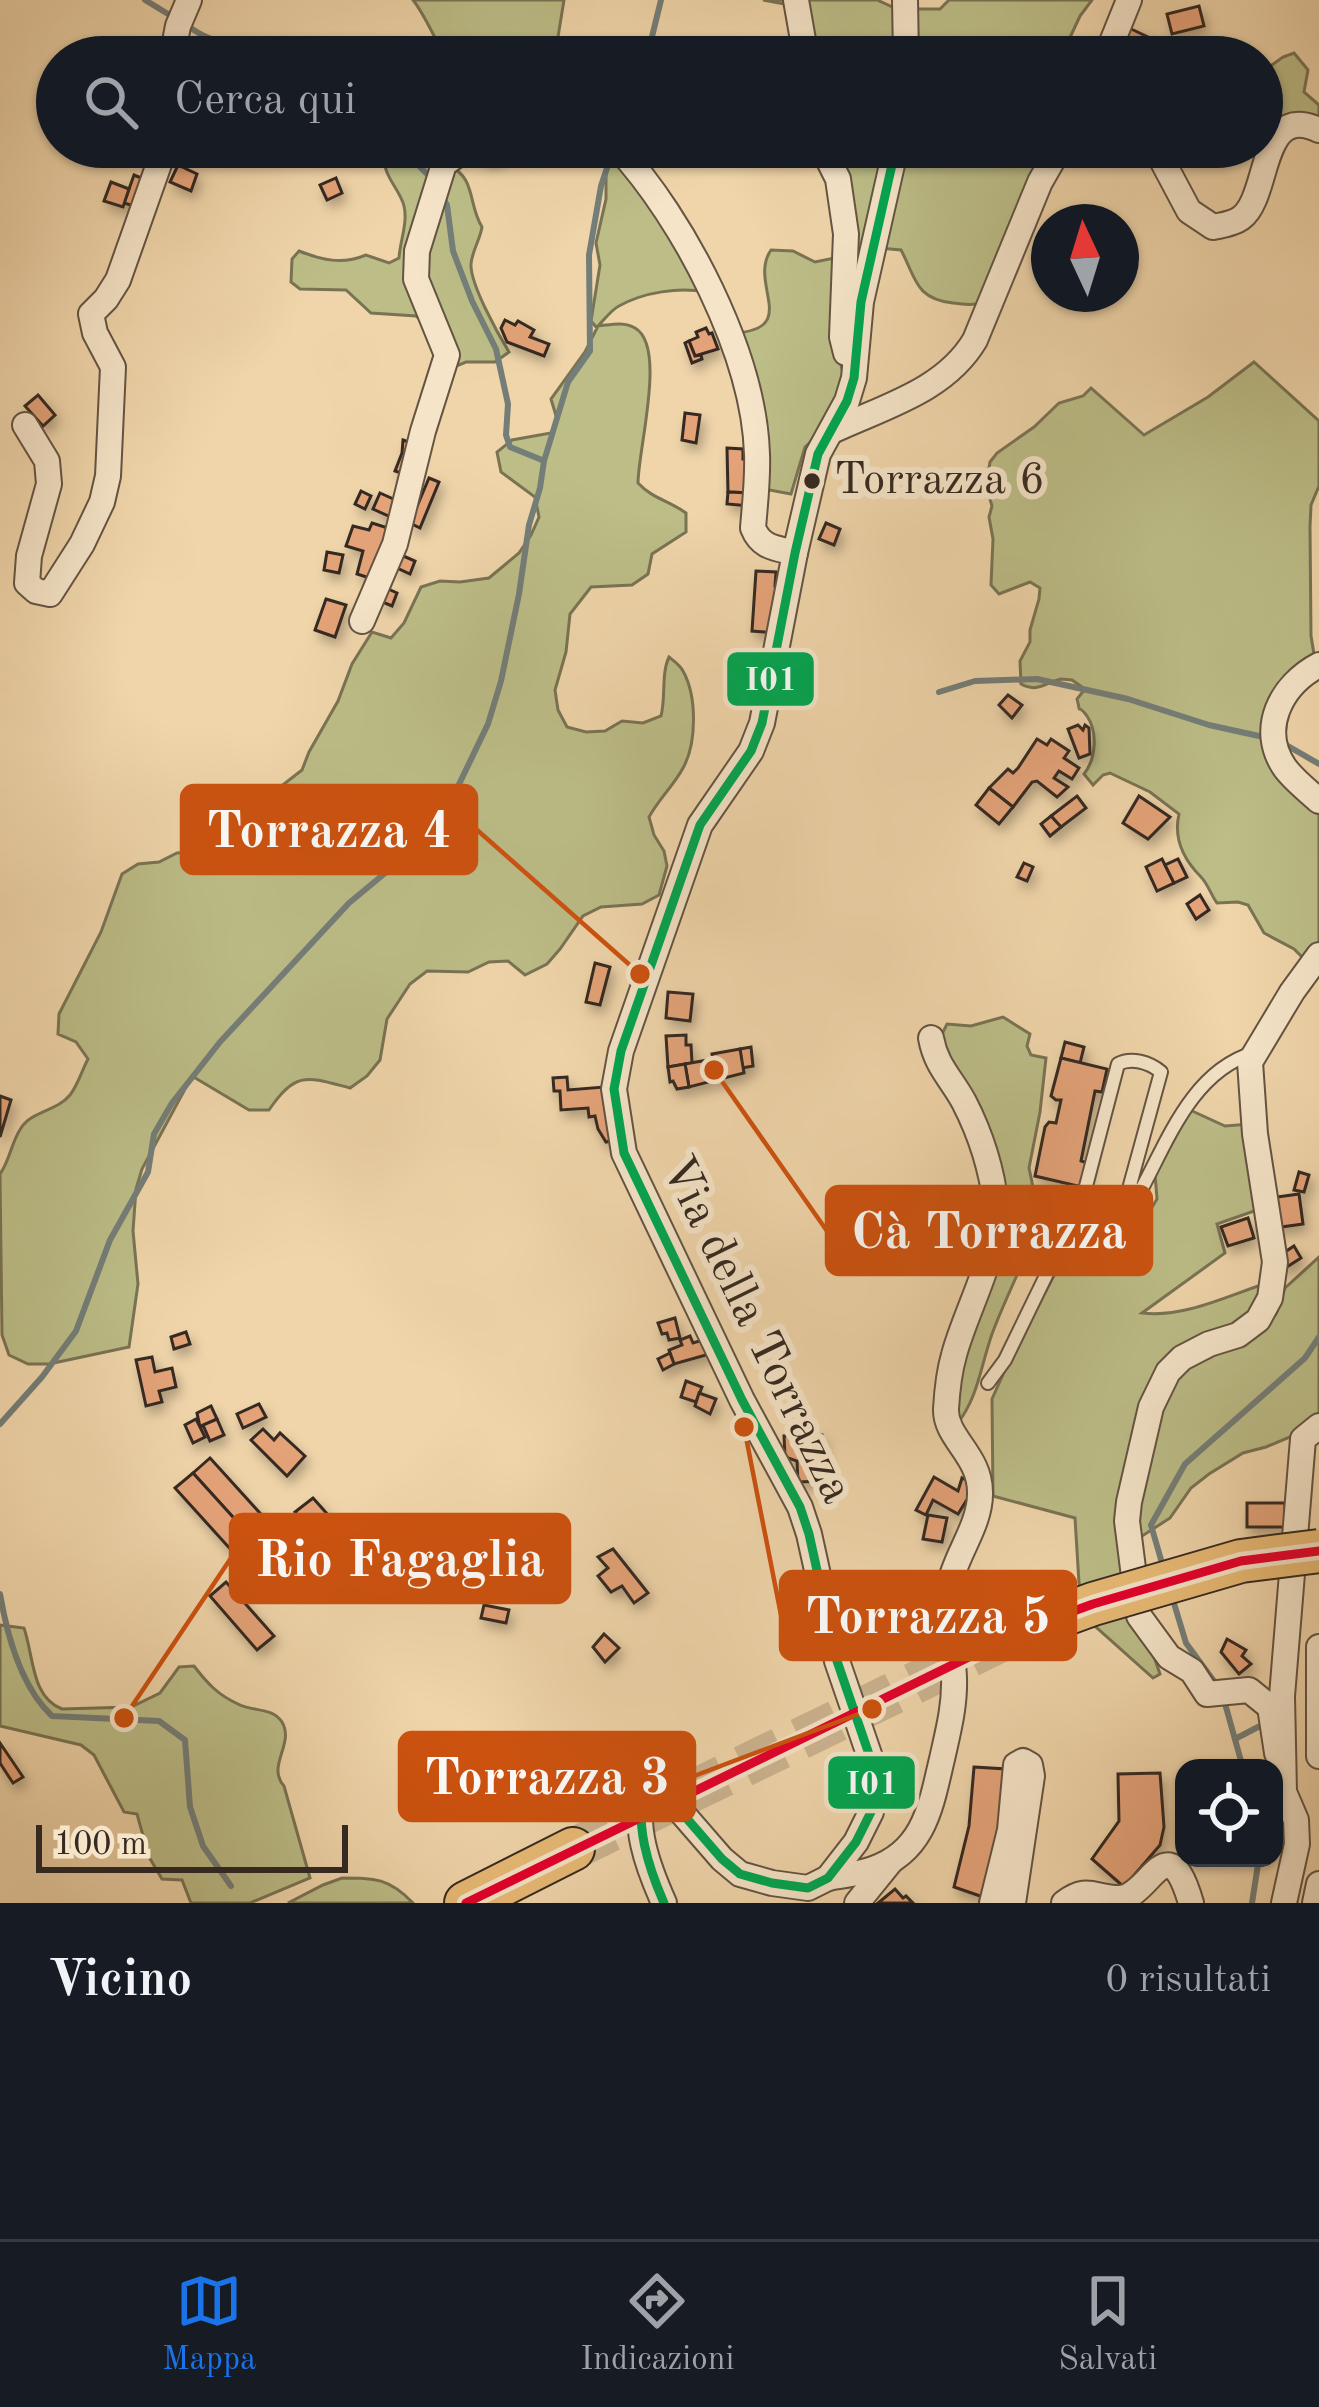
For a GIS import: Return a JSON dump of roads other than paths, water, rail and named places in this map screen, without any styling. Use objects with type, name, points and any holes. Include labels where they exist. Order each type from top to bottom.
[{"type":"highway","points":[[1030,1627],[1241,1561],[1319,1551]]},
{"type":"highway","points":[[466,1903],[573,1850]]},
{"type":"street","points":[[176,36],[189,0]]},
{"type":"street","points":[[796,0],[802,36]]},
{"type":"street","points":[[905,0],[906,36]]},
{"type":"street","points":[[1114,36],[1129,0]]},
{"type":"street","points":[[1283,133],[1306,124],[1319,130]]},
{"type":"street","points":[[25,425],[47,460],[49,484],[29,556],[27,583],[50,594],[82,544],[102,502],[108,476],[113,367],[94,333],[91,314],[118,280],[158,168]]},
{"type":"street","points":[[362,621],[395,544],[447,355],[416,278],[417,250],[443,168]]},
{"type":"street","points":[[634,168],[700,264],[734,345],[757,451],[753,528],[766,546],[795,553]]},
{"type":"street","points":[[832,168],[846,234],[842,337],[854,378]]},
{"type":"street","name":"Via della Torrazza","points":[[828,1878],[856,1842],[871,1812],[872,1763],[837,1660],[800,1507],[742,1400],[624,1153],[614,1089],[620,1051],[700,825],[751,752],[762,723],[818,454],[854,378],[861,302],[891,168]]},
{"type":"street","points":[[832,431],[932,386],[965,357],[1048,168]]},
{"type":"street","points":[[1167,168],[1189,211],[1213,226],[1238,221],[1252,207],[1264,168]]},
{"type":"street","points":[[1319,665],[1289,687],[1274,718],[1274,746],[1285,768],[1319,801]]},
{"type":"street","points":[[1280,1759],[1270,1707],[1249,1690],[1207,1694],[1192,1671],[1168,1657],[1139,1616],[1127,1521],[1151,1407],[1168,1372],[1182,1358],[1238,1335],[1258,1321],[1270,1298],[1275,1262],[1250,1072],[1253,1053],[1319,955]]},
{"type":"street","points":[[664,1903],[642,1841],[638,1807],[643,1785],[656,1783],[740,1874],[808,1888],[892,1859],[912,1844],[928,1818],[953,1711],[949,1583],[980,1493],[975,1462],[945,1416],[953,1356],[997,1215],[986,1156],[963,1100],[934,1055],[931,1038]]},
{"type":"street","points":[[1283,1759],[1282,1696],[1303,1439],[1319,1426]]},
{"type":"street","points":[[1319,1647],[1319,1756]]},
{"type":"street","points":[[992,1903],[1010,1830],[1016,1765],[1023,1761],[1030,1765],[1032,1776],[1013,1903]]},
{"type":"street","points":[[1283,1767],[1297,1844],[1284,1903]]},
{"type":"street","points":[[857,1903],[892,1859]]},
{"type":"street","points":[[1064,1903],[1086,1892],[1126,1897],[1149,1874],[1171,1866],[1180,1872],[1191,1903]]},
{"type":"street","points":[[1315,1903],[1319,1884]]},
{"type":"lane","points":[[988,1383],[1005,1360],[1072,1222],[1118,1064],[1142,1062],[1160,1072],[1130,1185],[1137,1193],[1182,1112],[1207,1081],[1253,1053]]},
{"type":"waterway","points":[[145,0],[173,17]]},
{"type":"waterway","points":[[652,36],[661,0]]},
{"type":"waterway","points":[[184,24],[204,36]]},
{"type":"waterway","points":[[421,168],[432,179]]},
{"type":"waterway","points":[[0,1424],[76,1331],[110,1240],[148,1172],[154,1134],[172,1103],[220,1042],[349,903],[437,830],[488,724],[501,681],[544,461],[568,382],[590,351],[589,255],[607,168]]},
{"type":"waterway","points":[[441,196],[447,205],[453,251],[496,349],[508,404],[510,447],[542,460]]},
{"type":"waterway","points":[[939,692],[975,681],[1037,679],[1268,738]]},
{"type":"waterway","points":[[1281,742],[1319,764]]},
{"type":"waterway","points":[[1164,1570],[1151,1525],[1185,1464],[1305,1358],[1319,1337]]},
{"type":"waterway","points":[[0,1594],[24,1675],[52,1716],[159,1721],[185,1740],[190,1807],[203,1846],[231,1886]]},
{"type":"waterway","points":[[1173,1600],[1186,1643],[1219,1688]]},
{"type":"waterway","points":[[1224,1700],[1240,1759]]},
{"type":"waterway","points":[[1235,1739],[1258,1727]]},
{"type":"waterway","points":[[1252,1903],[1258,1867]]},
{"type":"tunnel","points":[[573,1849],[1030,1627]]},
{"type":"place","name":"Torrazza 6","points":[[812,481]]},
{"type":"place","name":"Torrazza 4","points":[[640,974]]},
{"type":"place","name":"Cà Torrazza","points":[[714,1070]]},
{"type":"place","name":"Torrazza 5","points":[[744,1427]]},
{"type":"place","name":"Torrazza 3","points":[[872,1709]]},
{"type":"place","name":"Rio Fagaglia","points":[[124,1718]]}]
